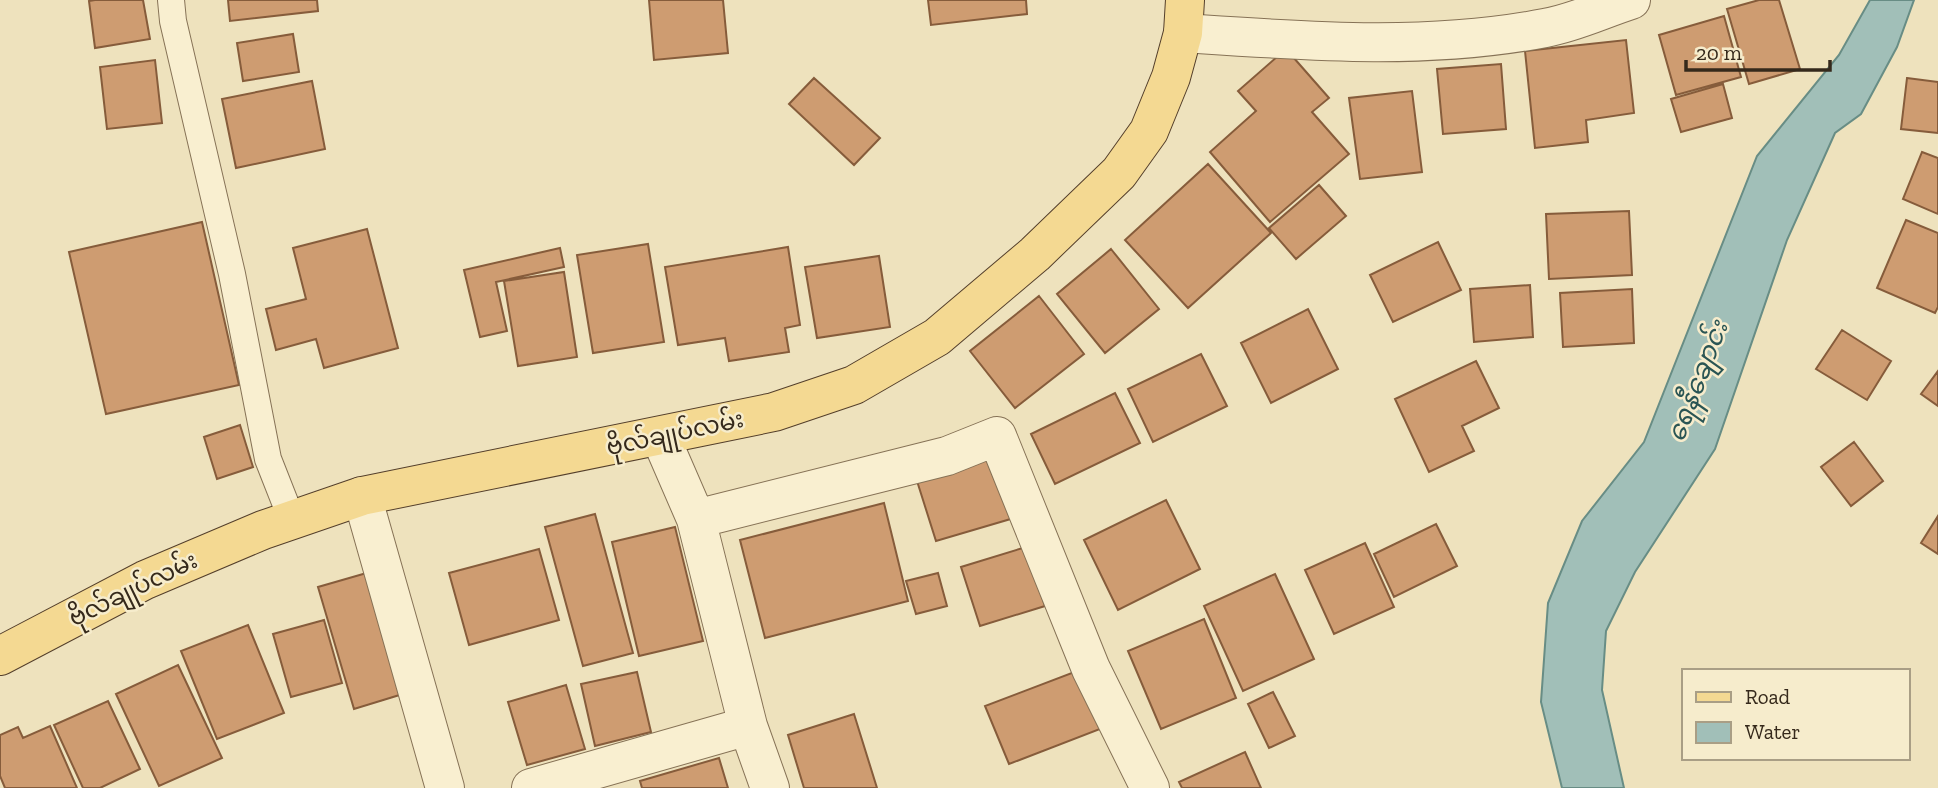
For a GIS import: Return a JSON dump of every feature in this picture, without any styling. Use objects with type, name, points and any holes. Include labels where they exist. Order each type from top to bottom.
[{"type":"main road","name":"ဗိုလ်‌ချုပ်‌လမ်း","points":[[0,656],[145,580],[262,530],[362,496],[774,412],[854,385],[937,337],[1035,254],[1119,173],[1149,131],[1171,77],[1184,16]]},
{"type":"street","points":[[1184,16],[1328,42],[1468,39],[1547,28],[1631,0]]},
{"type":"street","points":[[660,436],[696,519],[748,726],[770,788]]},
{"type":"street","points":[[696,519],[947,456],[997,436],[1091,669],[1150,788]]},
{"type":"street","points":[[362,496],[445,788]]},
{"type":"street","points":[[531,788],[748,726]]},
{"type":"lane","points":[[171,0],[173,21],[232,274],[268,459],[292,520]]},
{"type":"water","name":"ရေနီချောင်း","points":[[1870,0],[1914,0],[1897,47],[1861,114],[1835,133],[1787,240],[1715,449],[1635,572],[1606,631],[1602,690],[1624,788],[1562,788],[1541,702],[1548,603],[1582,521],[1644,442],[1757,156],[1839,55]]},
{"type":"building","points":[[143,0],[150,39],[95,48],[89,1]]},
{"type":"building","points":[[228,0],[317,0],[318,11],[230,21]]},
{"type":"building","points":[[649,0],[723,0],[728,53],[654,60]]},
{"type":"building","points":[[928,0],[1026,0],[1027,14],[931,25]]},
{"type":"building","points":[[1759,0],[1779,0],[1800,69],[1749,84],[1727,9]]},
{"type":"building","points":[[1724,16],[1741,77],[1676,95],[1659,35]]},
{"type":"building","points":[[293,34],[299,72],[243,81],[237,43]]},
{"type":"building","points":[[1626,40],[1634,113],[1586,120],[1588,142],[1535,148],[1525,51]]},
{"type":"building","points":[[1286,49],[1329,98],[1312,112],[1349,154],[1270,222],[1210,152],[1256,111],[1238,91]]},
{"type":"building","points":[[155,60],[162,123],[107,129],[100,67]]},
{"type":"building","points":[[1501,64],[1506,129],[1443,134],[1437,69]]},
{"type":"building","points":[[814,78],[880,138],[854,165],[789,104]]},
{"type":"building","points":[[1907,78],[1938,82],[1938,133],[1901,129]]},
{"type":"building","points":[[312,81],[325,149],[236,168],[222,99]]},
{"type":"building","points":[[1723,84],[1732,118],[1681,132],[1671,99]]},
{"type":"building","points":[[1412,91],[1422,172],[1360,179],[1349,98]]},
{"type":"building","points":[[1922,152],[1938,158],[1938,214],[1903,199]]},
{"type":"building","points":[[1208,164],[1271,233],[1188,308],[1125,240]]},
{"type":"building","points":[[1319,185],[1346,216],[1296,259],[1269,228]]},
{"type":"building","points":[[1629,211],[1632,275],[1549,279],[1546,214]]},
{"type":"building","points":[[1906,220],[1938,233],[1938,307],[1935,313],[1877,288]]},
{"type":"building","points":[[202,222],[239,385],[106,414],[69,252]]},
{"type":"building","points":[[367,229],[398,348],[324,368],[316,339],[276,350],[266,309],[306,299],[293,248]]},
{"type":"building","points":[[1438,242],[1461,290],[1393,322],[1370,275]]},
{"type":"building","points":[[648,244],[664,342],[593,353],[577,255]]},
{"type":"building","points":[[788,247],[800,325],[785,328],[789,352],[729,361],[725,338],[678,345],[665,267]]},
{"type":"building","points":[[560,248],[564,267],[496,282],[507,331],[480,337],[464,270]]},
{"type":"building","points":[[1111,249],[1159,309],[1105,353],[1057,294]]},
{"type":"building","points":[[879,256],[890,327],[817,338],[805,267]]},
{"type":"building","points":[[564,272],[577,357],[518,366],[504,281]]},
{"type":"building","points":[[1530,285],[1533,337],[1474,342],[1470,289]]},
{"type":"building","points":[[1632,289],[1634,343],[1563,347],[1560,293]]},
{"type":"building","points":[[1039,296],[1084,354],[1015,408],[970,351]]},
{"type":"building","points":[[1308,309],[1338,369],[1271,403],[1241,343]]},
{"type":"building","points":[[1842,330],[1891,361],[1867,400],[1816,369]]},
{"type":"building","points":[[1201,354],[1227,406],[1153,442],[1128,389]]},
{"type":"building","points":[[1476,361],[1499,408],[1462,426],[1474,451],[1429,472],[1395,399]]},
{"type":"building","points":[[1938,371],[1938,406],[1921,394]]},
{"type":"building","points":[[1115,393],[1140,443],[1055,484],[1031,434]]},
{"type":"building","points":[[240,425],[253,467],[217,479],[204,437]]},
{"type":"building","points":[[1854,442],[1883,481],[1851,506],[1821,467]]},
{"type":"building","points":[[996,457],[1014,518],[936,541],[917,481]]},
{"type":"building","points":[[1166,500],[1200,569],[1118,610],[1084,540]]},
{"type":"building","points":[[884,503],[908,601],[765,638],[740,540]]},
{"type":"building","points":[[595,514],[633,653],[583,666],[545,527]]},
{"type":"building","points":[[1938,516],[1938,554],[1921,543]]},
{"type":"building","points":[[1436,524],[1457,566],[1394,597],[1374,554]]},
{"type":"building","points":[[675,527],[703,641],[639,656],[612,542]]},
{"type":"building","points":[[1365,543],[1394,607],[1334,634],[1305,570]]},
{"type":"building","points":[[1026,547],[1045,606],[980,626],[961,567]]},
{"type":"building","points":[[539,549],[559,620],[469,645],[449,573]]},
{"type":"building","points":[[370,572],[406,693],[354,709],[318,587]]},
{"type":"building","points":[[938,573],[947,606],[916,614],[906,581]]},
{"type":"building","points":[[1275,574],[1314,659],[1243,691],[1204,606]]},
{"type":"building","points":[[1204,619],[1236,698],[1161,729],[1128,651]]},
{"type":"building","points":[[324,620],[342,683],[291,697],[273,634]]},
{"type":"building","points":[[248,625],[284,713],[217,739],[181,651]]},
{"type":"building","points":[[178,665],[222,758],[159,786],[116,694]]},
{"type":"building","points":[[1077,671],[1100,729],[1009,764],[985,706]]},
{"type":"building","points":[[637,672],[651,732],[595,746],[581,684]]},
{"type":"building","points":[[566,685],[585,749],[527,765],[508,702]]},
{"type":"building","points":[[1273,692],[1295,736],[1269,748],[1248,704]]},
{"type":"building","points":[[108,701],[140,769],[100,788],[83,788],[54,725]]},
{"type":"building","points":[[854,714],[877,788],[804,788],[788,735]]},
{"type":"building","points":[[50,726],[77,788],[5,788],[0,776],[0,735],[18,727],[23,738]]},
{"type":"building","points":[[1245,752],[1261,788],[1182,788],[1179,782]]},
{"type":"building","points":[[719,758],[728,788],[642,788],[640,781]]}]
